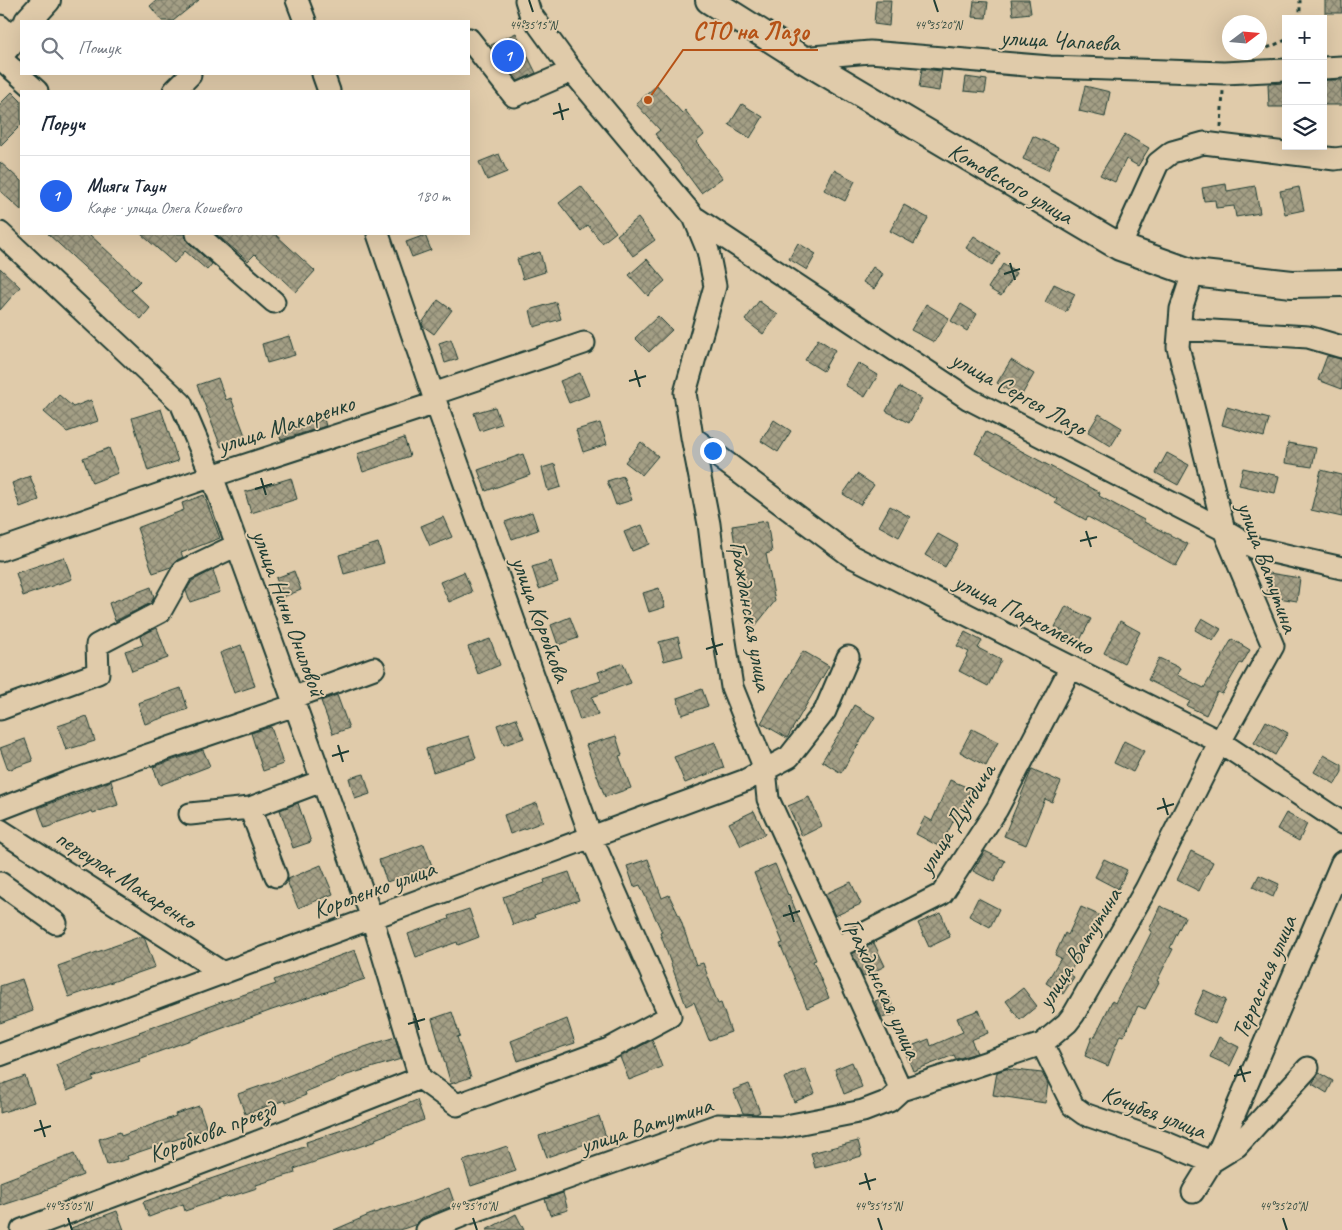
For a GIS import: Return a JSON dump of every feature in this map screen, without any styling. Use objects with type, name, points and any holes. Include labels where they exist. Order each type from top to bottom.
[{"type":"main road","points":[[28,20],[47,0]]},
{"type":"main road","name":"Котовского улица","points":[[709,0],[801,58],[1120,246],[1193,273],[1292,284],[1342,283]]},
{"type":"main road","points":[[10,38],[20,28]]},
{"type":"street","points":[[297,0],[304,20]]},
{"type":"street","points":[[526,0],[530,13],[572,71],[694,217]]},
{"type":"street","points":[[10,38],[20,58]]},
{"type":"street","points":[[470,40],[514,96],[572,71]]},
{"type":"street","name":"улица Чапаева","points":[[801,58],[870,52],[1050,67],[1224,73],[1282,70]]},
{"type":"street","points":[[1327,68],[1342,67]]},
{"type":"street","points":[[29,75],[36,90]]},
{"type":"street","points":[[323,75],[329,90]]},
{"type":"street","points":[[175,90],[190,76]]},
{"type":"street","points":[[1120,246],[1158,163],[1172,152],[1204,143],[1335,159],[1342,158]]},
{"type":"street","name":"Гражданская улица","points":[[694,217],[708,252],[715,286],[685,393],[709,524],[732,687],[765,769],[768,799],[900,1090]]},
{"type":"street","name":"улица Сергея Лазо","points":[[694,217],[969,399],[1224,530],[1255,548],[1342,568]]},
{"type":"street","name":"улица Нины Ониловой","points":[[0,234],[182,403],[212,476],[372,918],[420,1078]]},
{"type":"street","points":[[198,235],[274,302]]},
{"type":"street","name":"улица Коробкова","points":[[378,235],[435,400],[591,837],[670,1016],[609,1049],[457,1105],[420,1078]]},
{"type":"street","name":"улица Ватутина","points":[[427,1230],[469,1213],[718,1125],[781,1127],[863,1111],[888,1101],[900,1090],[1042,1044],[1056,1034],[1074,1014],[1146,889],[1220,742],[1273,646],[1224,530],[1178,347],[1181,309],[1193,273]]},
{"type":"street","points":[[1180,329],[1308,337],[1342,347]]},
{"type":"street","name":"улица Макаренко","points":[[0,550],[212,476],[430,404],[442,391],[584,344]]},
{"type":"street","name":"улица Пархоменко","points":[[692,437],[851,556],[1220,742],[1342,823]]},
{"type":"street","points":[[0,709],[98,673],[97,645],[160,612],[183,571],[237,545]]},
{"type":"street","name":"Короленко улица","points":[[0,1055],[746,780],[789,757],[825,711],[848,656]]},
{"type":"street","name":"улица Дундича","points":[[836,948],[942,894],[997,809],[1071,667]]},
{"type":"street","points":[[0,809],[72,781],[294,702],[374,668]]},
{"type":"street","points":[[190,814],[250,808],[322,781]]},
{"type":"street","points":[[250,808],[276,876]]},
{"type":"street","name":"переулок Макаренко","points":[[0,830],[223,973]]},
{"type":"street","name":"Террасная улица","points":[[1193,1192],[1219,1150],[1342,862]]},
{"type":"street","points":[[0,883],[56,923]]},
{"type":"street","name":"Кочубея улица","points":[[1042,1044],[1073,1106],[1084,1114],[1164,1142],[1211,1162],[1237,1146],[1308,1068]]},
{"type":"street","name":"Коробкова проезд","points":[[22,1230],[252,1144],[420,1078]]},
{"type":"path","points":[[1299,15],[1300,0]]},
{"type":"path","points":[[1267,48],[1282,42]]},
{"type":"building","points":[[157,0],[199,0],[174,20],[161,20],[150,6]]},
{"type":"building","points":[[876,0],[891,0],[889,26],[874,24]]},
{"type":"building","points":[[1011,0],[1029,0],[1031,13],[1013,15]]},
{"type":"building","points":[[1325,0],[1342,0],[1342,13],[1325,13]]},
{"type":"building","points":[[974,1],[988,2],[986,18],[972,17]]},
{"type":"building","points":[[516,33],[536,73],[518,81],[491,45]]},
{"type":"building","points":[[922,69],[942,71],[939,91],[919,88]]},
{"type":"building","points":[[966,77],[987,80],[985,93],[964,91]]},
{"type":"building","points":[[1327,80],[1342,80],[1342,105],[1327,105]]},
{"type":"building","points":[[1282,83],[1282,107],[1269,107],[1268,84]]},
{"type":"building","points":[[657,85],[682,113],[685,110],[704,135],[696,142],[722,178],[701,193],[655,134],[660,130],[636,104]]},
{"type":"building","points":[[1085,86],[1110,92],[1105,117],[1079,111]]},
{"type":"building","points":[[12,92],[20,100],[20,126],[0,146],[0,104]]},
{"type":"building","points":[[742,104],[763,117],[750,138],[729,125]]},
{"type":"building","points":[[1125,134],[1149,148],[1138,166],[1126,159],[1115,182],[1100,175]]},
{"type":"building","points":[[1033,136],[1058,147],[1048,170],[1023,159]]},
{"type":"building","points":[[499,154],[507,172],[487,180],[479,162]]},
{"type":"building","points":[[0,162],[20,180],[20,209],[0,191]]},
{"type":"building","points":[[834,170],[855,181],[845,201],[824,190]]},
{"type":"building","points":[[1226,184],[1227,191],[1255,186],[1260,213],[1236,217],[1234,206],[1216,208],[1215,200],[1204,201],[1202,188]]},
{"type":"building","points":[[581,186],[616,232],[602,243],[588,225],[581,231],[559,203]]},
{"type":"building","points":[[1299,187],[1304,210],[1285,214],[1280,191]]},
{"type":"building","points":[[904,205],[928,218],[914,244],[890,231]]},
{"type":"building","points":[[638,218],[655,240],[633,256],[617,235]]},
{"type":"building","points":[[49,235],[90,235],[140,281],[131,290],[150,308],[141,319]]},
{"type":"building","points":[[142,235],[185,235],[189,243],[212,264],[207,270],[185,251],[174,263]]},
{"type":"building","points":[[217,235],[276,235],[315,271],[296,292],[255,254],[248,261]]},
{"type":"building","points":[[425,235],[431,250],[412,257],[406,242]]},
{"type":"building","points":[[974,236],[1000,253],[992,265],[966,248]]},
{"type":"building","points":[[798,243],[816,254],[807,270],[789,259]]},
{"type":"building","points":[[540,252],[545,272],[523,279],[517,259]]},
{"type":"building","points":[[647,259],[665,281],[648,296],[629,275]]},
{"type":"building","points":[[1003,264],[1016,273],[1001,296],[988,288]]},
{"type":"building","points":[[873,267],[883,274],[874,289],[863,282]]},
{"type":"building","points":[[0,268],[20,287],[0,310]]},
{"type":"building","points":[[1054,284],[1075,294],[1066,312],[1045,302]]},
{"type":"building","points":[[438,300],[452,310],[434,334],[423,326],[422,323]]},
{"type":"building","points":[[759,301],[778,315],[763,334],[745,320]]},
{"type":"building","points":[[556,302],[561,319],[534,327],[530,310]]},
{"type":"building","points":[[926,304],[949,318],[934,342],[911,330]]},
{"type":"building","points":[[961,304],[977,314],[967,331],[951,321]]},
{"type":"building","points":[[658,316],[672,330],[649,352],[635,338]]},
{"type":"building","points":[[289,336],[295,355],[267,363],[262,344]]},
{"type":"building","points":[[451,339],[458,359],[445,363],[439,343]]},
{"type":"building","points":[[818,339],[835,350],[823,371],[805,360]]},
{"type":"building","points":[[1327,356],[1342,359],[1342,389],[1318,380]]},
{"type":"building","points":[[1011,360],[1034,374],[1020,398],[997,383]]},
{"type":"building","points":[[858,363],[878,375],[865,397],[845,385]]},
{"type":"building","points":[[580,373],[589,395],[569,403],[560,381]]},
{"type":"building","points":[[218,378],[226,400],[231,398],[246,438],[221,447],[197,385]]},
{"type":"building","points":[[899,387],[922,399],[909,423],[886,411]]},
{"type":"building","points":[[59,395],[73,407],[91,400],[98,421],[67,432],[44,412]]},
{"type":"building","points":[[495,407],[501,424],[480,431],[474,413]]},
{"type":"building","points":[[1227,407],[1269,419],[1264,437],[1222,425]]},
{"type":"building","points":[[161,409],[178,461],[148,471],[132,418]]},
{"type":"building","points":[[1099,414],[1122,428],[1111,446],[1088,432]]},
{"type":"building","points":[[324,419],[326,426],[281,440],[279,434]]},
{"type":"building","points":[[774,420],[791,431],[778,452],[761,441]]},
{"type":"building","points":[[600,423],[607,444],[583,452],[576,430]]},
{"type":"building","points":[[986,432],[1100,493],[1099,496],[1144,520],[1144,522],[1188,544],[1176,566],[1088,517],[1086,520],[1055,503],[1057,499],[975,453]]},
{"type":"building","points":[[404,438],[410,456],[363,472],[357,454]]},
{"type":"building","points":[[641,442],[658,456],[642,475],[625,462]]},
{"type":"building","points":[[1288,443],[1316,448],[1312,467],[1285,463]]},
{"type":"building","points":[[109,448],[118,473],[92,483],[83,458]]},
{"type":"building","points":[[1167,453],[1189,465],[1178,485],[1156,473]]},
{"type":"building","points":[[523,454],[530,475],[486,491],[478,470]]},
{"type":"building","points":[[555,464],[561,487],[548,491],[542,468]]},
{"type":"building","points":[[1243,468],[1279,476],[1275,493],[1239,485]]},
{"type":"building","points":[[1321,470],[1342,475],[1342,517],[1311,510]]},
{"type":"building","points":[[857,474],[874,485],[860,505],[843,494]]},
{"type":"building","points":[[30,476],[39,500],[20,507],[12,483]]},
{"type":"building","points":[[623,476],[632,500],[616,505],[607,481]]},
{"type":"building","points":[[291,478],[297,499],[251,513],[245,492]]},
{"type":"building","points":[[204,495],[220,538],[181,553],[183,557],[177,560],[171,567],[153,573],[137,528],[184,510],[182,503]]},
{"type":"building","points":[[890,506],[910,517],[899,537],[879,526]]},
{"type":"building","points":[[532,512],[538,530],[512,539],[505,522]]},
{"type":"building","points":[[443,517],[452,537],[430,546],[421,526]]},
{"type":"building","points":[[767,521],[772,552],[766,554],[775,601],[752,630],[739,575],[732,526]]},
{"type":"building","points":[[642,525],[650,544],[632,551],[624,532]]},
{"type":"building","points":[[938,534],[958,545],[945,567],[925,555]]},
{"type":"building","points":[[378,543],[384,563],[344,574],[339,555]]},
{"type":"building","points":[[64,557],[72,579],[23,596],[16,573]]},
{"type":"building","points":[[551,561],[558,582],[539,589],[532,567]]},
{"type":"building","points":[[213,570],[220,592],[190,602],[186,591],[192,581]]},
{"type":"building","points":[[294,571],[301,590],[283,597],[276,578]]},
{"type":"building","points":[[464,572],[472,592],[449,602],[440,582]]},
{"type":"building","points":[[1269,573],[1300,578],[1297,601],[1266,596]]},
{"type":"building","points":[[151,587],[154,597],[151,603],[115,621],[109,603]]},
{"type":"building","points":[[659,588],[665,607],[649,612],[643,593]]},
{"type":"building","points":[[1066,606],[1091,619],[1080,640],[1055,627]]},
{"type":"building","points":[[570,617],[578,638],[558,645],[551,625]]},
{"type":"building","points":[[1202,618],[1221,629],[1213,641],[1195,630]]},
{"type":"building","points":[[1120,621],[1140,632],[1124,663],[1104,653]]},
{"type":"building","points":[[157,628],[168,658],[132,671],[125,651],[143,645],[140,636]]},
{"type":"building","points":[[965,632],[982,641],[978,648],[1001,660],[988,686],[959,671],[969,652],[957,646]]},
{"type":"building","points":[[678,637],[683,656],[664,661],[659,642]]},
{"type":"building","points":[[490,639],[500,665],[478,674],[468,647]]},
{"type":"building","points":[[1232,639],[1250,650],[1222,694],[1217,692],[1206,715],[1187,706],[1190,701],[1148,680],[1159,658],[1180,668],[1177,675],[1204,688]]},
{"type":"building","points":[[241,645],[255,686],[234,693],[220,653]]},
{"type":"building","points":[[803,651],[829,666],[787,738],[761,723]]},
{"type":"building","points":[[623,663],[631,683],[592,697],[598,715],[580,720],[570,691],[601,681],[598,672]]},
{"type":"building","points":[[181,688],[188,709],[145,724],[138,703]]},
{"type":"building","points":[[702,689],[708,706],[682,715],[677,698]]},
{"type":"building","points":[[337,695],[349,728],[333,734],[321,701]]},
{"type":"building","points":[[854,705],[875,717],[841,773],[822,761],[845,724]]},
{"type":"building","points":[[87,716],[95,741],[66,750],[58,726]]},
{"type":"building","points":[[516,718],[524,738],[504,745],[497,725]]},
{"type":"building","points":[[1266,721],[1288,733],[1275,755],[1254,743]]},
{"type":"building","points":[[271,727],[283,764],[263,771],[251,733]]},
{"type":"building","points":[[972,729],[998,742],[986,766],[960,752]]},
{"type":"building","points":[[469,736],[476,758],[433,772],[426,749]]},
{"type":"building","points":[[616,736],[622,755],[619,756],[631,788],[605,797],[586,745]]},
{"type":"building","points":[[25,739],[33,761],[8,770],[0,748]]},
{"type":"building","points":[[1124,741],[1144,751],[1133,772],[1114,763]]},
{"type":"building","points":[[715,742],[724,768],[685,783],[674,757]]},
{"type":"building","points":[[203,750],[210,766],[160,785],[153,767]]},
{"type":"building","points":[[1324,755],[1342,765],[1342,772],[1335,784],[1314,772]]},
{"type":"building","points":[[1032,769],[1061,782],[1052,802],[1045,799],[1026,845],[1004,836]]},
{"type":"building","points":[[364,774],[370,794],[355,799],[349,778]]},
{"type":"building","points":[[950,780],[971,789],[940,847],[916,834],[925,817],[932,821]]},
{"type":"building","points":[[111,781],[118,805],[93,813],[92,811],[45,828],[38,808]]},
{"type":"building","points":[[809,797],[822,826],[802,836],[788,806]]},
{"type":"building","points":[[298,803],[311,842],[293,848],[280,810]]},
{"type":"building","points":[[537,803],[543,822],[510,834],[504,815]]},
{"type":"building","points":[[754,811],[765,834],[741,846],[729,823]]},
{"type":"building","points":[[1286,813],[1307,824],[1299,841],[1277,829]]},
{"type":"building","points":[[424,844],[432,866],[387,882],[379,860]]},
{"type":"building","points":[[985,851],[1005,861],[994,882],[973,871]]},
{"type":"building","points":[[1191,851],[1213,862],[1199,891],[1177,880]]},
{"type":"building","points":[[648,859],[662,898],[669,895],[680,918],[696,965],[703,963],[718,1004],[721,1003],[731,1032],[709,1040],[694,1002],[686,1006],[660,933],[662,932],[640,885],[634,887],[627,866]]},
{"type":"building","points":[[1104,859],[1127,870],[1118,889],[1095,877]]},
{"type":"building","points":[[775,864],[816,960],[813,961],[829,998],[807,1008],[780,944],[783,943],[754,873]]},
{"type":"building","points":[[321,865],[333,894],[298,908],[287,881],[288,879]]},
{"type":"building","points":[[569,872],[579,900],[534,915],[535,918],[513,925],[503,897],[545,883],[544,880]]},
{"type":"building","points":[[1259,875],[1279,884],[1273,897],[1253,887]]},
{"type":"building","points":[[851,882],[861,904],[835,916],[825,894]]},
{"type":"building","points":[[978,898],[999,909],[990,927],[969,916]]},
{"type":"building","points":[[1160,906],[1185,917],[1170,948],[1173,949],[1157,981],[1159,982],[1145,1009],[1138,1006],[1124,1036],[1120,1035],[1108,1066],[1085,1056],[1092,1037],[1094,1038],[1112,1001],[1115,1003],[1152,931],[1149,930]]},
{"type":"building","points":[[1081,907],[1101,916],[1069,974],[1074,977],[1063,994],[1046,983],[1061,958],[1055,955],[1065,933],[1068,935]]},
{"type":"building","points":[[469,909],[479,937],[458,945],[457,942],[416,957],[408,934],[449,919],[448,916]]},
{"type":"building","points":[[941,913],[950,937],[929,947],[918,923]]},
{"type":"building","points":[[142,936],[155,967],[69,997],[58,966]]},
{"type":"building","points":[[874,943],[885,966],[863,977],[852,954]]},
{"type":"building","points":[[355,950],[365,979],[272,1010],[139,1059],[140,1061],[92,1077],[94,1080],[67,1091],[56,1065],[139,1032],[276,984],[274,980]]},
{"type":"building","points":[[22,979],[33,1011],[0,1023],[0,986]]},
{"type":"building","points":[[1023,988],[1037,1006],[1020,1020],[1006,1001]]},
{"type":"building","points":[[1204,990],[1226,1000],[1215,1024],[1193,1014]]},
{"type":"building","points":[[889,996],[895,1014],[882,1018],[875,1001]]},
{"type":"building","points":[[979,1010],[988,1033],[971,1040],[977,1053],[956,1059],[954,1055],[913,1071],[904,1049],[929,1039],[931,1046],[963,1032],[957,1018]]},
{"type":"building","points":[[452,1012],[460,1036],[457,1037],[471,1077],[451,1084],[432,1019]]},
{"type":"building","points":[[567,1019],[575,1043],[518,1061],[511,1041]]},
{"type":"building","points":[[395,1037],[401,1059],[347,1075],[305,1092],[306,1095],[286,1103],[285,1100],[245,1114],[238,1094],[346,1053]]},
{"type":"building","points":[[1219,1037],[1239,1047],[1230,1066],[1210,1057]]},
{"type":"building","points":[[652,1040],[662,1067],[629,1080],[620,1057]]},
{"type":"building","points":[[852,1062],[862,1087],[844,1094],[835,1069]]},
{"type":"building","points":[[805,1069],[815,1093],[794,1102],[784,1078]]},
{"type":"building","points":[[1006,1069],[1042,1073],[1048,1084],[1045,1103],[993,1095],[997,1072]]},
{"type":"building","points":[[1319,1073],[1333,1081],[1327,1093],[1312,1084]]},
{"type":"building","points":[[25,1076],[34,1102],[0,1113],[0,1085]]},
{"type":"building","points":[[749,1084],[760,1112],[756,1114],[743,1113],[733,1090]]},
{"type":"building","points":[[417,1100],[424,1120],[375,1139],[376,1141],[294,1169],[295,1173],[256,1185],[257,1188],[185,1211],[183,1204],[149,1217],[143,1202],[307,1146],[306,1142],[342,1130]]},
{"type":"building","points":[[199,1106],[207,1129],[127,1156],[128,1159],[107,1165],[99,1139],[120,1132],[121,1136]]},
{"type":"building","points":[[599,1116],[606,1137],[547,1157],[539,1136]]},
{"type":"building","points":[[858,1141],[862,1156],[815,1168],[811,1153]]},
{"type":"building","points":[[507,1146],[516,1171],[471,1186],[463,1161]]},
{"type":"building","points":[[74,1154],[83,1175],[43,1192],[0,1206],[0,1182]]},
{"type":"building","points":[[449,1188],[455,1205],[422,1218],[417,1224],[399,1230],[334,1230],[369,1215],[394,1206],[395,1208]]},
{"type":"building","points":[[563,1193],[568,1210],[550,1215],[545,1199]]},
{"type":"building","points":[[117,1211],[124,1230],[71,1230],[71,1228]]},
{"type":"building","points":[[516,1214],[524,1230],[486,1230]]},
{"type":"place","name":"Мияги Таун","points":[[508,56]]},
{"type":"place","name":"СТО на Лазо","points":[[648,100]]}]
